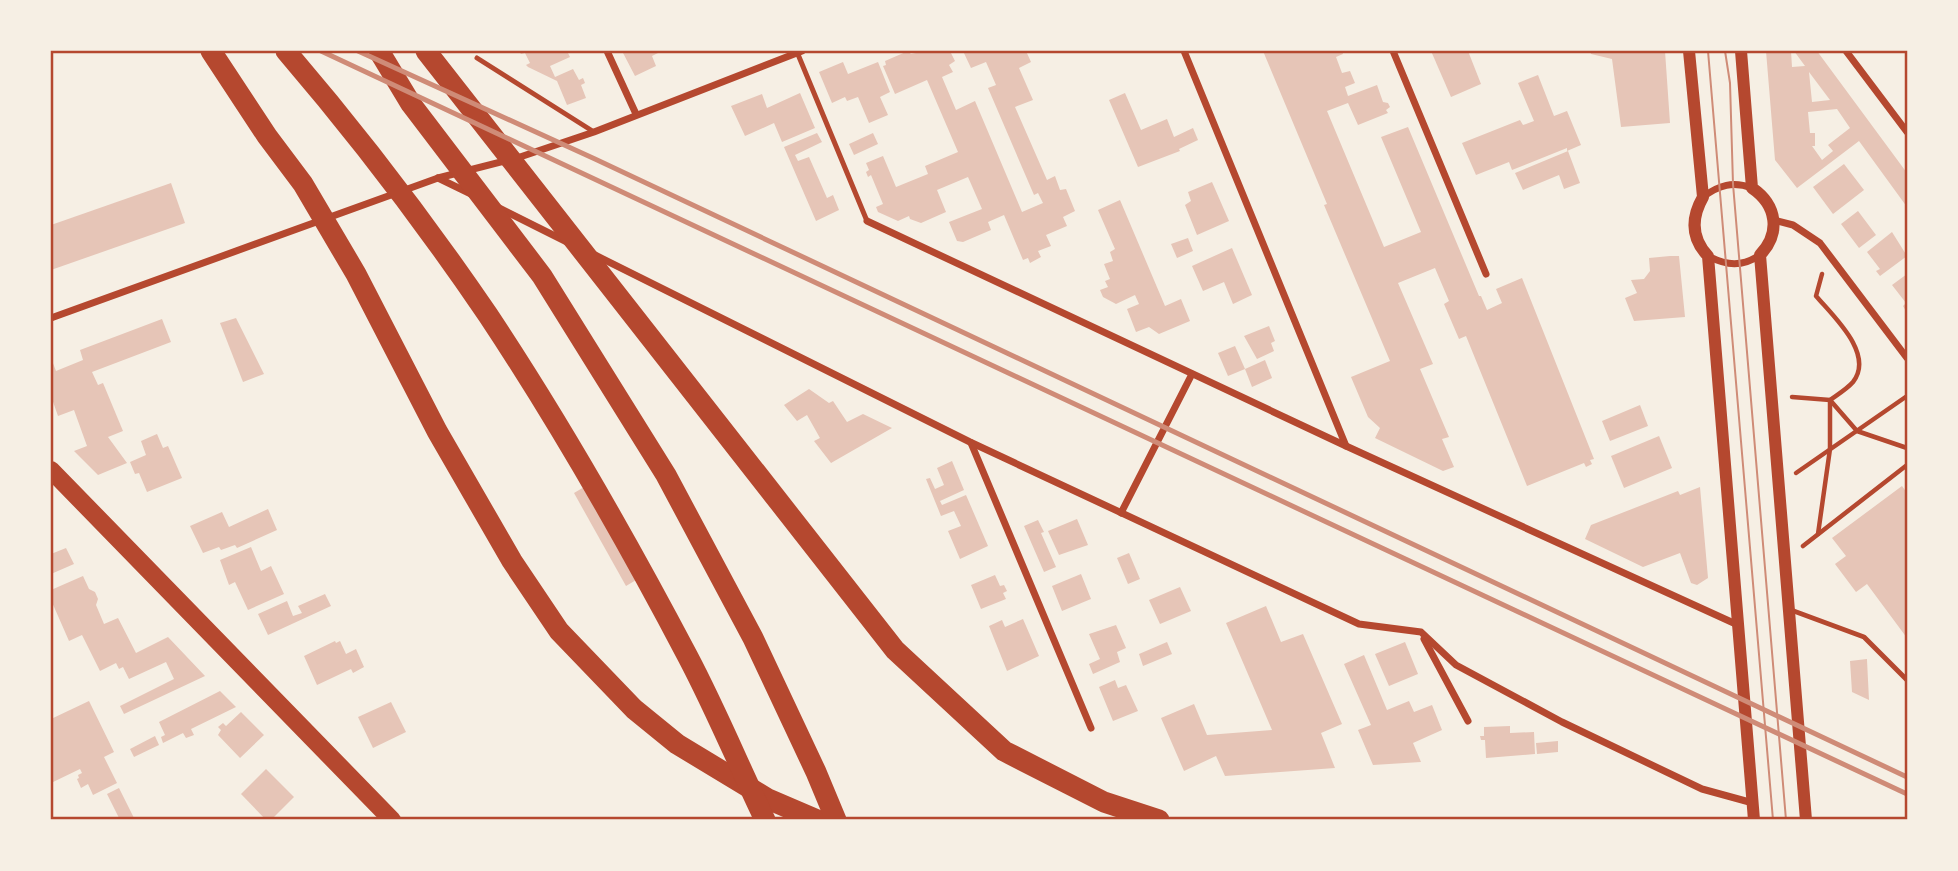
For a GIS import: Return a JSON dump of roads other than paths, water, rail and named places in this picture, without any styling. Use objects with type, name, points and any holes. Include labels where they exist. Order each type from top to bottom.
[{"type":"highway","points":[[211,51],[267,136],[303,184],[356,274],[437,430],[512,561],[559,631],[634,709],[677,744],[768,799],[817,820]]},
{"type":"highway","points":[[286,51],[333,107],[472,293],[575,454],[690,660],[765,820]]},
{"type":"highway","points":[[379,51],[411,104],[542,276],[666,475],[753,638],[836,820]]},
{"type":"highway","points":[[426,51],[886,639],[905,659],[1004,751],[1104,802],[1159,820]]},
{"type":"main road","points":[[51,470],[384,818]]},
{"type":"street","points":[[607,51],[636,114]]},
{"type":"street","points":[[1184,51],[1346,446]]},
{"type":"street","points":[[1393,51],[1486,274]]},
{"type":"street","points":[[1689,51],[1703,197],[1694,218],[1698,243],[1708,256],[1727,264],[1740,264],[1760,255],[1771,239],[1774,220],[1768,203],[1752,188],[1743,185],[1720,186],[1703,197]]},
{"type":"street","points":[[1741,51],[1752,188]]},
{"type":"street","points":[[1846,51],[1907,132]]},
{"type":"street","points":[[51,318],[438,178],[520,157],[593,132],[799,52]]},
{"type":"street","points":[[438,178],[970,442],[1359,624],[1421,632],[1455,665],[1562,722],[1702,789],[1753,803]]},
{"type":"street","points":[[1774,220],[1793,225],[1820,243],[1907,358]]},
{"type":"street","points":[[867,221],[1346,446],[1739,625]]},
{"type":"street","points":[[1760,255],[1806,820]]},
{"type":"street","points":[[1708,256],[1754,820]]},
{"type":"street","points":[[1121,513],[1192,374]]},
{"type":"street","points":[[970,442],[1091,728]]},
{"type":"street","points":[[1421,632],[1468,721]]},
{"type":"lane","points":[[799,52],[867,221]]},
{"type":"lane","points":[[477,58],[593,132]]},
{"type":"lane","points":[[1788,609],[1864,637],[1907,680]]},
{"type":"tram line","points":[[1708,51],[1773,820]]},
{"type":"tram line","points":[[1725,51],[1730,83],[1733,184],[1786,820]]},
{"type":"railway","points":[[321,51],[1907,794]]},
{"type":"railway","points":[[358,51],[595,159],[1907,777]]}]
